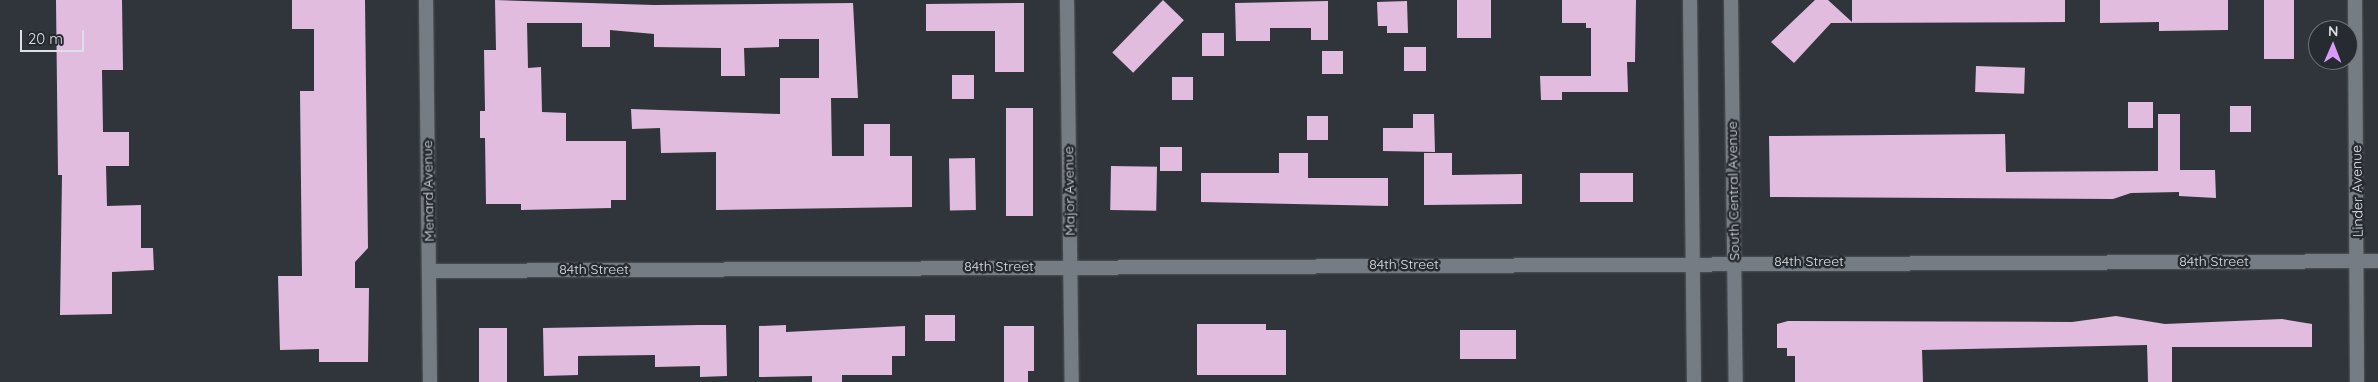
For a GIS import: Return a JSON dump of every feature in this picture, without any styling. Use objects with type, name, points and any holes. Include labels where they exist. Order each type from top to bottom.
[{"type":"street","name":"Menard Avenue","points":[[426,0],[430,382]]},
{"type":"street","name":"Major Avenue","points":[[1067,0],[1072,382]]},
{"type":"street","points":[[1690,0],[1694,382]]},
{"type":"street","name":"South Central Avenue","points":[[1731,0],[1736,382]]},
{"type":"street","name":"Linder Avenue","points":[[2355,0],[2357,382]]},
{"type":"street","name":"84th Street","points":[[429,271],[1734,261],[2378,261]]},
{"type":"building","points":[[56,0],[122,0],[123,70],[102,70],[103,132],[129,132],[129,166],[106,166],[107,206],[141,205],[141,248],[153,248],[154,270],[112,272],[112,314],[60,315],[62,175],[58,175]]},
{"type":"building","points":[[292,0],[365,0],[368,248],[355,262],[355,288],[369,288],[368,362],[319,362],[319,349],[280,350],[278,276],[302,276],[300,91],[314,91],[314,29],[292,29]]},
{"type":"building","points":[[495,0],[654,5],[853,3],[858,98],[831,98],[832,156],[864,156],[864,124],[890,124],[890,156],[912,156],[912,207],[716,210],[716,152],[661,153],[660,128],[632,129],[631,109],[780,114],[780,78],[819,78],[819,39],[779,39],[779,47],[744,48],[745,76],[721,76],[721,48],[654,47],[654,34],[610,30],[610,47],[582,47],[582,23],[527,23],[528,68],[541,67],[542,112],[566,113],[566,141],[626,141],[626,200],[611,200],[611,208],[521,210],[521,204],[486,204],[485,138],[480,138],[480,111],[485,111],[484,50],[496,50]]},
{"type":"building","points":[[1163,0],[1184,20],[1133,73],[1112,53]]},
{"type":"building","points":[[1457,0],[1491,0],[1491,38],[1457,38]]},
{"type":"building","points":[[1562,0],[1636,0],[1635,62],[1627,62],[1628,92],[1562,92],[1562,100],[1541,100],[1540,76],[1591,76],[1591,28],[1586,28],[1586,23],[1562,23]]},
{"type":"building","points":[[1815,0],[1828,0],[1852,22],[1852,0],[2065,0],[2065,22],[1831,23],[1794,63],[1771,42]]},
{"type":"building","points":[[2100,0],[2228,0],[2228,30],[2159,31],[2159,22],[2100,23]]},
{"type":"building","points":[[2264,0],[2294,0],[2294,59],[2264,59]]},
{"type":"building","points":[[1328,1],[1328,40],[1311,40],[1311,28],[1270,28],[1270,41],[1236,41],[1235,3]]},
{"type":"building","points":[[1407,1],[1408,33],[1387,33],[1387,26],[1378,26],[1377,2]]},
{"type":"building","points":[[1024,3],[1024,72],[995,72],[995,31],[926,31],[926,4]]},
{"type":"building","points":[[1202,33],[1224,33],[1224,56],[1202,56]]},
{"type":"building","points":[[1404,47],[1426,47],[1426,71],[1404,71]]},
{"type":"building","points":[[1322,51],[1343,51],[1343,74],[1322,74]]},
{"type":"building","points":[[1976,66],[2025,68],[2024,94],[1975,92]]},
{"type":"building","points":[[952,75],[974,75],[974,99],[952,99]]},
{"type":"building","points":[[1172,77],[1193,77],[1193,100],[1172,100]]},
{"type":"building","points":[[2128,102],[2153,102],[2153,128],[2128,128]]},
{"type":"building","points":[[2230,106],[2251,106],[2251,132],[2230,132]]},
{"type":"building","points":[[1006,108],[1033,108],[1033,216],[1006,216]]},
{"type":"building","points":[[1413,114],[1434,114],[1435,152],[1383,151],[1383,128],[1413,128]]},
{"type":"building","points":[[2158,114],[2180,114],[2180,170],[2215,170],[2216,198],[2179,196],[2179,192],[2131,193],[2113,199],[1770,197],[1769,136],[2005,134],[2006,172],[2158,171]]},
{"type":"building","points":[[1307,116],[1328,116],[1328,140],[1307,140]]},
{"type":"building","points":[[1160,147],[1182,147],[1182,171],[1160,171]]},
{"type":"building","points":[[1279,153],[1308,153],[1308,178],[1388,178],[1388,206],[1201,202],[1201,173],[1279,173]]},
{"type":"building","points":[[1424,153],[1452,153],[1452,175],[1522,174],[1522,204],[1424,205]]},
{"type":"building","points":[[949,158],[975,158],[976,210],[950,210]]},
{"type":"building","points":[[1111,166],[1157,167],[1156,211],[1110,210]]},
{"type":"building","points":[[1580,173],[1633,173],[1633,202],[1580,202]]},
{"type":"building","points":[[925,315],[955,315],[955,341],[925,341]]},
{"type":"building","points":[[2116,316],[2165,324],[2282,319],[2312,324],[2312,347],[2172,347],[2172,382],[2148,382],[2147,345],[1922,350],[1923,382],[1795,382],[1795,356],[1787,356],[1787,348],[1777,348],[1777,324],[1788,321],[2072,322]]},
{"type":"building","points":[[1197,324],[1266,324],[1266,330],[1286,330],[1286,375],[1197,375]]},
{"type":"building","points":[[726,325],[727,376],[700,377],[700,366],[655,367],[655,355],[578,356],[578,375],[544,376],[543,328]]},
{"type":"building","points":[[786,325],[786,332],[905,326],[905,356],[892,356],[892,375],[842,375],[842,382],[812,382],[812,376],[759,377],[759,326]]},
{"type":"building","points":[[1004,326],[1034,326],[1034,371],[1028,371],[1028,382],[1004,382]]},
{"type":"building","points":[[479,328],[507,328],[507,382],[479,382]]},
{"type":"building","points":[[1460,330],[1516,330],[1516,359],[1460,359]]}]
